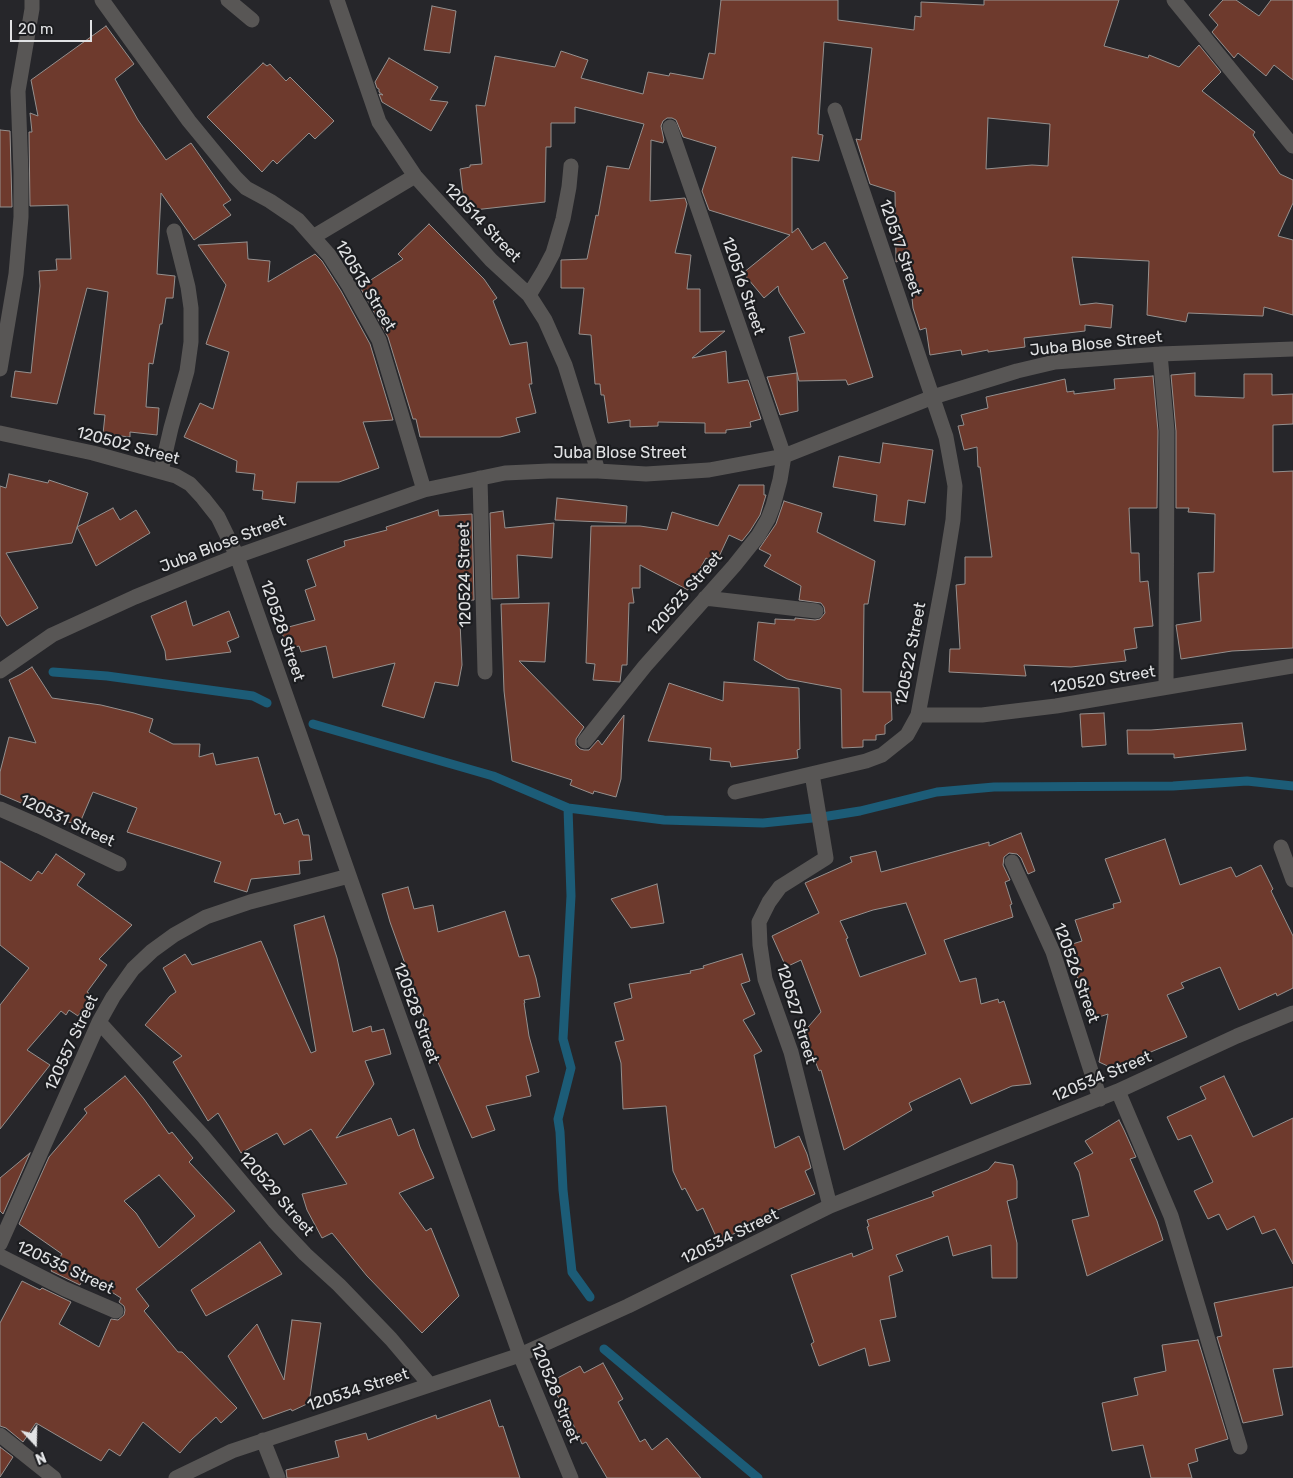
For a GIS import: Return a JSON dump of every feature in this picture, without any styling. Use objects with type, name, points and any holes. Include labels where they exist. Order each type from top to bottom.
[{"type":"street","points":[[0,369],[16,274],[21,217],[18,91],[32,0]]},
{"type":"street","name":"120513 Street","points":[[102,0],[189,121],[235,177],[246,188],[270,201],[298,220],[329,255],[349,286],[379,340],[424,490]]},
{"type":"street","points":[[228,0],[252,20]]},
{"type":"street","name":"120514 Street","points":[[337,0],[379,122],[415,176],[491,260],[528,294],[545,320],[565,365],[598,471]]},
{"type":"street","points":[[1174,0],[1293,146]]},
{"type":"street","name":"120517 Street","points":[[835,110],[933,397]]},
{"type":"street","name":"120516 Street","points":[[670,127],[784,456]]},
{"type":"street","points":[[528,294],[544,272],[553,253],[563,219],[571,166]]},
{"type":"street","points":[[313,237],[415,176]]},
{"type":"street","points":[[161,472],[187,371],[191,342],[191,308],[188,286],[174,230]]},
{"type":"street","name":"Juba Blose Street","points":[[0,670],[52,635],[189,574],[424,490],[505,473],[598,471],[646,474],[709,470],[784,456],[933,397],[1017,371],[1055,362],[1160,354],[1293,349]]},
{"type":"street","points":[[1160,354],[1167,431],[1166,687]]},
{"type":"street","name":"120522 Street","points":[[735,792],[866,762],[882,755],[906,735],[918,715],[944,576],[953,520],[955,486],[946,437],[933,397]]},
{"type":"street","name":"120502 Street","points":[[0,433],[93,454],[176,476],[190,484],[218,516],[237,556]]},
{"type":"street","name":"120523 Street","points":[[585,741],[645,666],[758,536],[768,519],[780,480],[784,456]]},
{"type":"street","name":"120524 Street","points":[[480,478],[485,672]]},
{"type":"street","name":"120528 Street","points":[[237,556],[520,1355],[571,1478]]},
{"type":"street","points":[[705,598],[816,611]]},
{"type":"street","name":"120520 Street","points":[[918,715],[982,714],[1056,706],[1293,666]]},
{"type":"street","name":"120527 Street","points":[[812,774],[826,858],[780,887],[769,902],[760,922],[760,945],[765,979],[790,1052],[830,1206]]},
{"type":"street","name":"120531 Street","points":[[0,809],[119,864]]},
{"type":"street","points":[[1281,847],[1293,880]]},
{"type":"street","name":"120526 Street","points":[[1012,862],[1052,952],[1100,1099]]},
{"type":"street","name":"120557 Street","points":[[0,1244],[99,1022],[113,997],[133,969],[152,951],[174,935],[206,918],[250,902],[349,876]]},
{"type":"street","name":"120534 Street","points":[[176,1478],[232,1451],[520,1355],[628,1306],[830,1206],[1100,1099],[1237,1036],[1293,1013]]},
{"type":"street","name":"120529 Street","points":[[99,1022],[203,1136],[274,1221],[384,1332],[430,1385]]},
{"type":"street","points":[[1118,1091],[1171,1216],[1240,1447]]},
{"type":"street","name":"120535 Street","points":[[0,1256],[65,1289],[116,1311]]},
{"type":"street","points":[[0,1435],[54,1478]]},
{"type":"street","points":[[263,1440],[278,1478]]},
{"type":"building","points":[[721,0],[838,0],[838,20],[914,30],[915,16],[921,17],[921,2],[984,5],[984,0],[1119,0],[1104,46],[1148,58],[1149,55],[1179,67],[1199,45],[1221,72],[1202,91],[1255,132],[1253,135],[1280,174],[1293,180],[1293,203],[1278,236],[1293,240],[1293,315],[1264,307],[1263,316],[1188,313],[1186,322],[1147,315],[1149,261],[1072,257],[1080,305],[1096,303],[1113,305],[1111,328],[1085,325],[1085,331],[1024,338],[1025,347],[988,352],[988,350],[962,355],[961,350],[930,355],[926,328],[920,330],[913,308],[908,258],[896,262],[895,192],[870,184],[856,139],[861,140],[872,48],[824,42],[818,134],[823,135],[819,161],[792,157],[792,233],[798,228],[812,250],[825,242],[848,278],[843,280],[873,377],[848,385],[846,380],[799,381],[789,337],[805,333],[779,292],[778,286],[764,298],[743,273],[790,235],[709,210],[702,191],[716,147],[683,137],[676,120],[667,118],[661,126],[663,143],[651,140],[650,201],[685,198],[687,204],[675,253],[691,255],[687,289],[700,289],[700,332],[725,331],[692,358],[726,351],[728,383],[748,380],[761,419],[750,422],[751,427],[726,430],[726,433],[705,433],[705,423],[658,422],[658,426],[630,427],[630,420],[608,423],[604,395],[601,395],[600,384],[595,384],[591,335],[579,334],[584,288],[561,288],[561,260],[587,259],[596,215],[598,216],[607,166],[629,169],[644,124],[575,107],[575,123],[551,123],[551,147],[546,147],[545,202],[465,211],[460,169],[470,167],[470,165],[482,164],[476,105],[485,106],[495,56],[555,67],[561,51],[588,60],[581,78],[643,94],[648,72],[669,76],[670,73],[703,79],[709,53],[715,54]],"holes":[[[988,118],[1050,124],[1048,166],[1032,165],[986,169]]]},
{"type":"building","points":[[1223,0],[1236,0],[1259,16],[1271,0],[1293,0],[1293,80],[1274,65],[1266,76],[1238,53],[1234,58],[1212,32],[1218,25],[1209,15]]},
{"type":"building","points":[[432,6],[456,11],[450,53],[424,50]]},
{"type":"building","points":[[106,26],[134,64],[115,79],[138,120],[166,160],[191,143],[231,200],[223,205],[231,215],[194,240],[161,193],[157,274],[175,276],[173,298],[166,298],[153,364],[149,363],[146,407],[159,408],[157,435],[130,432],[130,437],[103,434],[105,415],[94,414],[108,292],[87,288],[57,404],[11,397],[15,371],[31,373],[40,286],[39,271],[57,270],[56,259],[71,259],[68,205],[30,206],[29,132],[32,132],[30,113],[38,116],[31,80]]},
{"type":"building","points":[[389,58],[438,87],[430,100],[448,102],[431,131],[382,102],[379,94],[383,95],[379,92],[375,82]]},
{"type":"building","points":[[263,63],[267,66],[270,64],[286,81],[290,77],[334,121],[315,139],[309,133],[277,164],[273,160],[262,172],[207,117]]},
{"type":"building","points":[[0,130],[10,131],[12,207],[0,207]]},
{"type":"building","points":[[429,224],[484,279],[497,298],[493,301],[510,345],[527,342],[532,384],[529,384],[536,413],[516,418],[520,432],[500,437],[420,437],[416,419],[413,419],[388,337],[360,287],[403,259],[398,254]]},
{"type":"building","points":[[247,242],[248,259],[270,261],[268,282],[315,254],[322,261],[370,344],[393,420],[363,422],[379,468],[339,482],[297,482],[295,503],[262,499],[263,491],[253,490],[255,474],[236,472],[237,461],[184,437],[200,403],[213,409],[229,352],[206,344],[226,285],[198,245]]},
{"type":"building","points":[[797,373],[798,411],[780,415],[767,377]]},
{"type":"building","points":[[1195,373],[1195,396],[1244,398],[1244,374],[1272,374],[1272,395],[1293,394],[1293,424],[1273,425],[1273,472],[1293,471],[1293,648],[1232,651],[1181,659],[1176,625],[1201,621],[1198,573],[1214,572],[1215,514],[1188,512],[1189,508],[1176,508],[1176,431],[1171,375]]},
{"type":"building","points":[[1153,376],[1158,431],[1157,508],[1129,508],[1131,553],[1139,553],[1140,582],[1148,581],[1153,626],[1134,628],[1137,648],[1124,650],[1126,661],[1071,667],[1024,665],[1026,676],[949,672],[950,649],[960,649],[956,585],[965,584],[965,557],[992,557],[980,467],[978,467],[977,447],[964,450],[958,426],[964,425],[961,415],[988,408],[986,397],[1065,379],[1067,392],[1074,391],[1074,394],[1115,389],[1114,379]]},
{"type":"building","points":[[883,443],[933,450],[925,503],[908,500],[905,525],[874,521],[877,495],[833,487],[839,456],[880,463]]},
{"type":"building","points":[[9,474],[48,483],[49,480],[88,493],[72,543],[6,553],[38,608],[7,626],[0,615],[0,486],[6,488]]},
{"type":"building","points":[[739,485],[764,485],[764,495],[766,495],[760,515],[750,531],[742,541],[729,535],[716,563],[706,558],[688,590],[640,565],[640,588],[632,588],[634,603],[629,603],[627,665],[622,665],[620,682],[593,680],[595,664],[586,663],[591,526],[640,526],[667,530],[672,512],[718,526]]},
{"type":"building","points":[[557,498],[627,506],[626,523],[555,520]]},
{"type":"building","points":[[784,501],[822,513],[817,532],[875,561],[868,604],[864,604],[863,692],[891,692],[892,720],[885,725],[885,734],[876,735],[876,740],[863,740],[863,747],[842,748],[841,689],[787,679],[754,660],[758,622],[775,624],[775,619],[795,620],[795,618],[815,620],[820,619],[825,613],[821,603],[799,600],[801,586],[764,566],[771,555],[759,549],[776,524]]},
{"type":"building","points":[[113,508],[120,520],[136,510],[150,533],[96,566],[77,527]]},
{"type":"building","points":[[438,510],[439,516],[472,514],[474,600],[459,601],[462,665],[458,686],[435,682],[424,718],[382,706],[395,663],[333,678],[326,646],[301,652],[299,646],[287,649],[281,629],[315,620],[305,590],[316,586],[307,560],[345,546],[344,541],[387,530],[386,527]]},
{"type":"building","points":[[503,511],[505,528],[554,523],[552,558],[517,555],[519,598],[492,599],[490,513]]},
{"type":"building","points":[[186,601],[193,626],[229,611],[239,637],[227,642],[231,652],[166,660],[165,651],[151,616]]},
{"type":"building","points":[[549,603],[545,662],[519,661],[584,727],[576,739],[576,745],[580,749],[589,750],[598,740],[602,745],[624,715],[621,779],[616,797],[594,791],[593,794],[570,785],[572,780],[512,761],[504,691],[501,604]]},
{"type":"building","points":[[32,667],[52,698],[101,705],[153,719],[149,732],[173,744],[200,744],[199,757],[213,753],[216,765],[258,757],[275,815],[280,813],[284,824],[298,819],[303,835],[309,835],[312,860],[299,861],[300,874],[251,879],[247,892],[214,882],[221,862],[127,832],[137,808],[93,792],[79,825],[61,820],[0,794],[0,772],[9,737],[36,743],[9,680]]},
{"type":"building","points":[[724,682],[799,688],[800,749],[797,750],[798,758],[731,767],[730,762],[710,760],[711,748],[648,741],[669,683],[723,701]]},
{"type":"building","points":[[1104,713],[1106,745],[1082,747],[1080,714]]},
{"type":"building","points":[[1242,723],[1246,750],[1174,758],[1174,754],[1128,754],[1127,730]]},
{"type":"building","points":[[1021,833],[1035,871],[1028,874],[1021,858],[1017,854],[1009,853],[1004,857],[1003,865],[1010,880],[1005,882],[1012,904],[1010,905],[1013,917],[944,940],[960,982],[976,978],[981,1004],[998,999],[999,1003],[1004,1001],[1031,1084],[1012,1086],[971,1104],[960,1078],[909,1103],[912,1110],[844,1150],[821,1070],[819,1071],[810,1048],[804,1042],[803,1033],[821,1012],[801,960],[786,967],[772,936],[819,913],[805,883],[852,862],[850,857],[876,851],[881,872],[989,842],[989,846]],"holes":[[[906,903],[926,954],[860,977],[846,939],[848,938],[840,921],[873,910]]]},
{"type":"building","points":[[1165,839],[1180,885],[1231,867],[1236,877],[1261,865],[1273,889],[1271,891],[1293,936],[1293,988],[1277,996],[1276,993],[1239,1010],[1220,967],[1181,983],[1184,988],[1167,995],[1187,1037],[1112,1068],[1099,1062],[1108,1014],[1093,1019],[1066,946],[1082,941],[1075,920],[1114,908],[1113,904],[1121,902],[1105,859]]},
{"type":"building","points":[[56,854],[85,874],[77,885],[132,925],[99,959],[107,965],[87,992],[93,996],[78,1016],[69,1010],[66,1015],[61,1011],[27,1050],[50,1065],[0,1129],[0,1005],[29,968],[0,945],[0,861],[31,881],[38,871],[42,874]]},
{"type":"building","points":[[657,884],[664,923],[631,928],[611,899]]},
{"type":"building","points":[[408,887],[414,909],[433,905],[438,932],[505,911],[519,957],[529,955],[536,978],[540,997],[524,1000],[529,1036],[539,1072],[526,1076],[531,1096],[486,1106],[495,1130],[472,1138],[436,1058],[425,1019],[416,998],[382,894]]},
{"type":"building","points":[[324,916],[337,958],[353,1032],[371,1026],[372,1032],[384,1029],[391,1054],[365,1061],[374,1084],[336,1138],[391,1118],[398,1136],[414,1129],[434,1178],[399,1193],[426,1231],[431,1228],[459,1296],[422,1333],[367,1276],[332,1233],[322,1238],[307,1210],[302,1194],[347,1184],[311,1129],[284,1145],[277,1133],[241,1153],[218,1113],[208,1121],[173,1062],[182,1056],[145,1025],[170,996],[176,992],[163,968],[185,954],[192,965],[261,941],[311,1053],[316,1051],[294,925]]},
{"type":"building","points":[[742,954],[750,981],[741,984],[755,1014],[743,1020],[762,1051],[754,1055],[775,1148],[799,1136],[811,1168],[805,1171],[815,1194],[773,1212],[773,1214],[741,1226],[742,1230],[718,1241],[703,1208],[697,1211],[685,1188],[682,1190],[673,1171],[666,1106],[623,1109],[621,1063],[615,1042],[624,1040],[614,1003],[632,998],[629,984],[691,973],[690,971],[704,968],[703,966]]},
{"type":"building","points":[[125,1076],[169,1134],[172,1132],[193,1158],[189,1162],[235,1211],[136,1289],[149,1306],[144,1311],[178,1352],[182,1352],[237,1408],[221,1423],[216,1417],[180,1453],[143,1422],[120,1456],[109,1449],[101,1461],[36,1423],[23,1442],[6,1428],[0,1426],[0,1323],[22,1281],[71,1302],[59,1324],[99,1347],[111,1319],[118,1320],[124,1315],[124,1306],[119,1302],[121,1298],[85,1275],[80,1285],[51,1271],[62,1254],[19,1224],[49,1157],[87,1113],[84,1109]],"holes":[[[159,1175],[195,1216],[159,1248],[136,1213],[124,1201]]]},
{"type":"building","points":[[1224,1076],[1253,1137],[1293,1118],[1293,1264],[1275,1229],[1262,1234],[1254,1216],[1227,1230],[1219,1214],[1208,1219],[1194,1191],[1213,1182],[1191,1135],[1178,1140],[1167,1117],[1206,1099],[1200,1087]]},
{"type":"building","points":[[1119,1120],[1136,1157],[1130,1159],[1157,1221],[1163,1240],[1087,1276],[1072,1220],[1089,1216],[1079,1172],[1074,1163],[1093,1153],[1085,1141]]},
{"type":"building","points":[[30,1153],[3,1214],[0,1211],[0,1178]]},
{"type":"building","points":[[995,1162],[1013,1165],[1017,1181],[1017,1198],[1007,1201],[1017,1243],[1017,1278],[992,1278],[991,1245],[953,1256],[948,1236],[896,1255],[903,1271],[889,1276],[896,1317],[880,1320],[890,1361],[869,1366],[865,1348],[819,1366],[811,1344],[814,1342],[791,1275],[852,1253],[853,1257],[873,1249],[867,1220],[934,1196],[932,1192],[988,1170]]},
{"type":"building","points":[[260,1242],[282,1274],[206,1316],[191,1290]]},
{"type":"building","points":[[1293,1287],[1293,1367],[1273,1369],[1283,1415],[1243,1423],[1217,1337],[1222,1336],[1214,1303]]},
{"type":"building","points":[[292,1320],[321,1323],[309,1403],[292,1411],[291,1409],[263,1419],[228,1356],[257,1324],[284,1380]]},
{"type":"building","points":[[1198,1340],[1228,1439],[1195,1449],[1198,1461],[1188,1464],[1192,1478],[1151,1478],[1143,1445],[1112,1451],[1102,1403],[1138,1395],[1134,1378],[1166,1371],[1162,1345]]},
{"type":"building","points":[[603,1363],[623,1399],[618,1402],[640,1442],[645,1439],[652,1450],[667,1438],[701,1478],[607,1478],[586,1442],[582,1444],[573,1424],[558,1421],[563,1406],[550,1382],[580,1366],[584,1373]]},
{"type":"building","points":[[490,1400],[499,1427],[503,1426],[520,1478],[287,1478],[286,1470],[339,1457],[335,1441],[366,1433],[368,1440],[436,1415],[437,1419]]},
{"type":"building","points":[[0,1447],[13,1457],[0,1477]]},
{"type":"waterway","points":[[53,672],[107,676],[253,696],[267,703]]},
{"type":"waterway","points":[[313,724],[493,776],[568,808],[664,820],[763,823],[860,811],[937,792],[994,787],[1173,786],[1247,781],[1293,786]]},
{"type":"waterway","points":[[568,808],[571,896],[563,1039],[571,1068],[558,1119],[572,1272],[590,1297]]},
{"type":"waterway","points":[[604,1349],[758,1478]]}]
